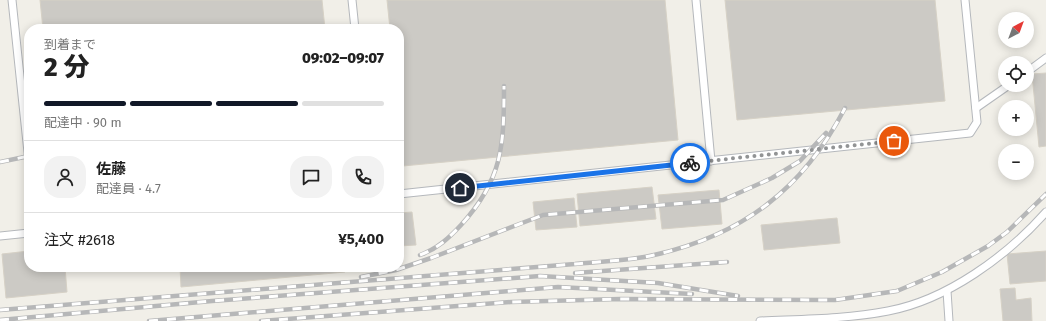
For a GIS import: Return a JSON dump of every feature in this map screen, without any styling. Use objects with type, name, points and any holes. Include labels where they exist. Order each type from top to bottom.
[{"type":"lane","points":[[12,0],[24,114]]},
{"type":"lane","points":[[352,0],[354,24]]},
{"type":"lane","points":[[696,0],[712,161]]},
{"type":"lane","points":[[404,193],[970,133],[977,122],[965,0]]},
{"type":"lane","points":[[1034,67],[1046,58]]},
{"type":"lane","points":[[976,108],[999,92]]},
{"type":"lane","points":[[760,321],[838,317],[889,311],[947,290],[968,279],[1004,251],[1036,224],[1046,212]]},
{"type":"lane","points":[[0,236],[24,234]]},
{"type":"lane","points":[[947,290],[949,321]]},
{"type":"building","points":[[40,0],[322,0],[324,24],[42,24]]},
{"type":"building","points":[[387,0],[665,0],[678,140],[404,166],[404,24],[389,24]]},
{"type":"building","points":[[725,0],[935,0],[945,101],[737,120]]},
{"type":"building","points":[[1046,73],[1046,146],[1039,147],[1034,92],[1034,74]]},
{"type":"building","points":[[652,187],[656,219],[580,226],[577,194]]},
{"type":"building","points":[[719,190],[722,224],[662,229],[658,195]]},
{"type":"building","points":[[574,198],[577,227],[536,230],[533,202]]},
{"type":"building","points":[[412,212],[416,245],[404,246],[404,213]]},
{"type":"building","points":[[837,218],[840,243],[764,250],[761,225]]},
{"type":"building","points":[[1046,251],[1046,281],[1010,284],[1007,254]]},
{"type":"building","points":[[24,252],[24,272],[65,272],[67,292],[6,298],[2,254]]},
{"type":"building","points":[[180,272],[345,272],[181,287]]},
{"type":"building","points":[[1015,288],[1016,300],[1031,298],[1032,321],[1003,321],[1000,289]]},
{"type":"railway","points":[[420,255],[442,243],[461,225],[475,208],[493,176],[501,144],[504,86]]},
{"type":"railway","points":[[0,310],[625,260],[654,255],[686,246],[715,235],[742,221],[767,204],[790,185],[810,162],[828,137],[845,108]]},
{"type":"railway","points":[[404,267],[543,215],[723,200],[772,178],[800,161],[826,133]]},
{"type":"railway","points":[[0,162],[24,157]]},
{"type":"railway","points":[[261,321],[511,302],[620,299],[835,300],[897,291],[942,272],[988,246],[1007,232],[1046,194]]},
{"type":"railway","points":[[575,273],[727,262]]},
{"type":"railway","points":[[361,277],[386,272]]},
{"type":"railway","points":[[0,320],[212,301],[540,276],[658,283],[738,296]]},
{"type":"railway","points":[[149,321],[558,287],[692,294]]},
{"type":"way so far","points":[[690,163],[894,141]]},
{"type":"route","points":[[460,188],[690,163]]}]
